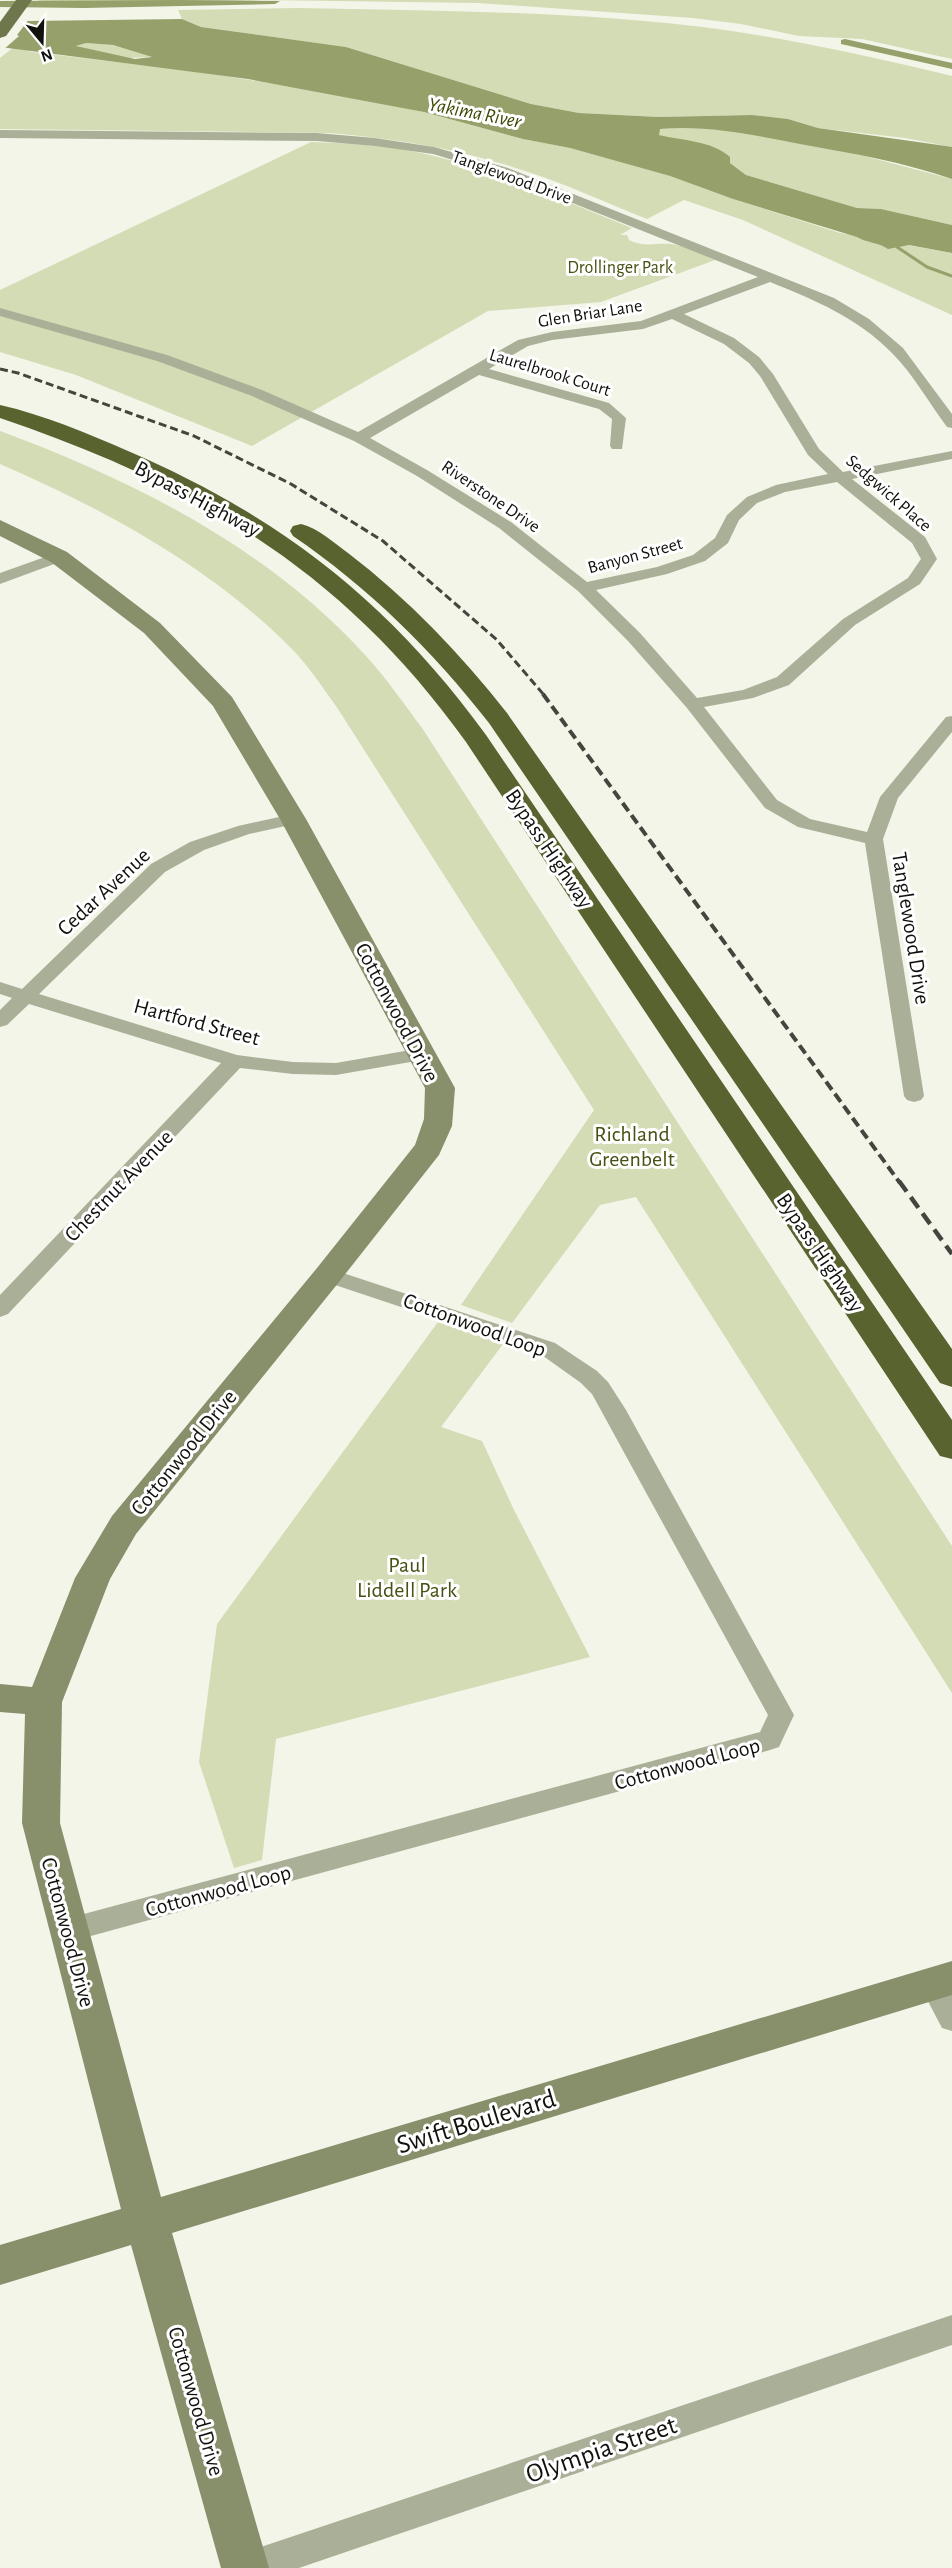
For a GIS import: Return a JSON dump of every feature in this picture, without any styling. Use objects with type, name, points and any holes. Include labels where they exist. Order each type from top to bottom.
[{"type":"highway","name":"Bypass Highway","points":[[0,394],[50,410],[148,448],[206,476],[258,505],[303,532],[347,563],[426,632],[466,675],[498,718],[952,1375]]},
{"type":"highway","name":"Bypass Highway","points":[[0,411],[116,455],[182,485],[240,518],[327,577],[366,610],[419,664],[447,697],[477,740],[952,1447]]},
{"type":"main road","points":[[0,33],[24,0]]},
{"type":"street","name":"Tanglewood Drive","points":[[0,134],[319,137],[375,142],[434,151],[497,169],[829,301],[864,322],[898,351],[952,424]]},
{"type":"street","name":"Glen Briar Lane","points":[[359,438],[523,343],[552,336],[643,325],[772,278]]},
{"type":"street","name":"Riverstone Drive","points":[[0,312],[162,358],[257,393],[359,438],[422,473],[505,525],[584,588],[634,637],[693,704],[771,804],[804,823],[873,839]]},
{"type":"street","name":"Sedgwick Place","points":[[673,314],[729,341],[754,360],[766,374],[813,452],[840,477],[919,540],[929,559],[914,581],[849,622],[783,681],[747,694],[693,704]]},
{"type":"street","name":"Laurelbrook Court","points":[[475,369],[604,406],[619,418],[617,446]]},
{"type":"street","name":"Banyon Street","points":[[584,588],[661,571],[699,558],[722,540],[732,518],[752,500],[781,488],[952,455]]},
{"type":"street","name":"Cottonwood Drive","points":[[0,527],[59,557],[152,628],[223,702],[293,819],[440,1088],[442,1107],[439,1128],[428,1148],[328,1275],[124,1525],[93,1578],[44,1702],[41,1823],[146,2220],[247,2568]]},
{"type":"street","points":[[0,579],[59,557]]},
{"type":"street","name":"Tanglewood Drive","points":[[914,1096],[873,839],[889,797],[952,721]]},
{"type":"street","name":"Cedar Avenue","points":[[0,1021],[158,868],[197,846],[244,830],[293,819]]},
{"type":"street","name":"Hartford Street","points":[[0,988],[236,1061],[293,1068],[336,1069],[422,1054]]},
{"type":"street","name":"Chestnut Avenue","points":[[0,1309],[236,1061]]},
{"type":"street","name":"Cottonwood Loop","points":[[69,1930],[770,1740],[781,1715],[614,1410],[600,1388],[589,1377],[547,1348],[482,1324],[328,1275]]},
{"type":"street","points":[[0,1698],[44,1702]]},
{"type":"street","points":[[942,1981],[952,2019]]},
{"type":"street","name":"Swift Boulevard","points":[[0,2265],[942,1981]]},
{"type":"street","name":"Olympia Street","points":[[247,2568],[952,2331]]},
{"type":"green space","points":[[39,0],[262,0],[64,5],[38,4]]},
{"type":"green space","points":[[262,0],[952,0],[952,59],[862,39],[799,36],[741,24],[693,18],[478,3]]},
{"type":"green space","points":[[298,8],[458,11],[619,19],[725,30],[839,50],[952,76],[952,147],[905,138],[818,128],[788,119],[752,115],[659,117],[579,113],[531,104],[346,47],[201,27],[182,19],[178,10]]},
{"type":"green space","points":[[86,43],[113,45],[152,57],[127,58],[76,46]]},
{"type":"green space","points":[[14,47],[32,52],[200,72],[338,94],[424,112],[523,139],[570,148],[670,176],[840,233],[952,253],[952,315],[743,220],[684,200],[647,219],[528,172],[480,157],[431,146],[331,133],[0,129],[0,58]]},
{"type":"green space","points":[[686,127],[747,132],[853,153],[952,179],[952,225],[881,209],[857,208],[746,175],[730,163],[659,135],[659,129]]},
{"type":"green space","name":"Drollinger Park","points":[[311,142],[390,148],[444,158],[526,185],[632,228],[620,235],[627,235],[629,240],[635,243],[681,246],[715,260],[601,302],[488,311],[252,446],[76,375],[0,352],[0,290]]},
{"type":"green space","name":"Richland Greenbelt","points":[[0,431],[100,472],[149,496],[243,551],[286,582],[328,617],[366,656],[395,692],[422,728],[952,1546],[952,1693],[636,1197],[600,1205],[512,1323],[461,1305],[594,1110],[338,709],[298,655],[226,591],[154,542],[78,500],[0,464]]},
{"type":"green space","name":"Paul Liddell Park","points":[[438,1322],[503,1344],[441,1427],[482,1441],[514,1510],[590,1657],[276,1739],[262,1860],[234,1868],[199,1762],[217,1624]]},
{"type":"water","name":"Yakima River","points":[[15,17],[29,21],[182,19],[201,27],[346,47],[531,104],[579,113],[659,117],[752,115],[788,119],[818,128],[952,147],[952,179],[877,158],[765,137],[696,128],[660,129],[659,135],[714,147],[730,157],[730,163],[746,175],[857,208],[881,209],[952,225],[952,253],[909,245],[888,249],[857,237],[733,199],[670,176],[570,148],[523,139],[424,112],[248,79],[0,47]],"holes":[[[86,43],[113,45],[152,57],[135,59],[76,46]]]},
{"type":"pier","points":[[1,14],[30,18],[17,35],[19,36],[3,50],[0,50]]},
{"type":"waterway","points":[[0,4],[84,5],[275,1]]},
{"type":"waterway","points":[[845,42],[952,66]]},
{"type":"waterway","points":[[897,247],[927,267],[952,276]]},
{"type":"railway","points":[[0,369],[18,373],[194,436],[291,484],[383,541],[497,640],[544,695]]},
{"type":"railway","points":[[543,694],[900,1183]]},
{"type":"railway","points":[[899,1181],[952,1254]]}]
